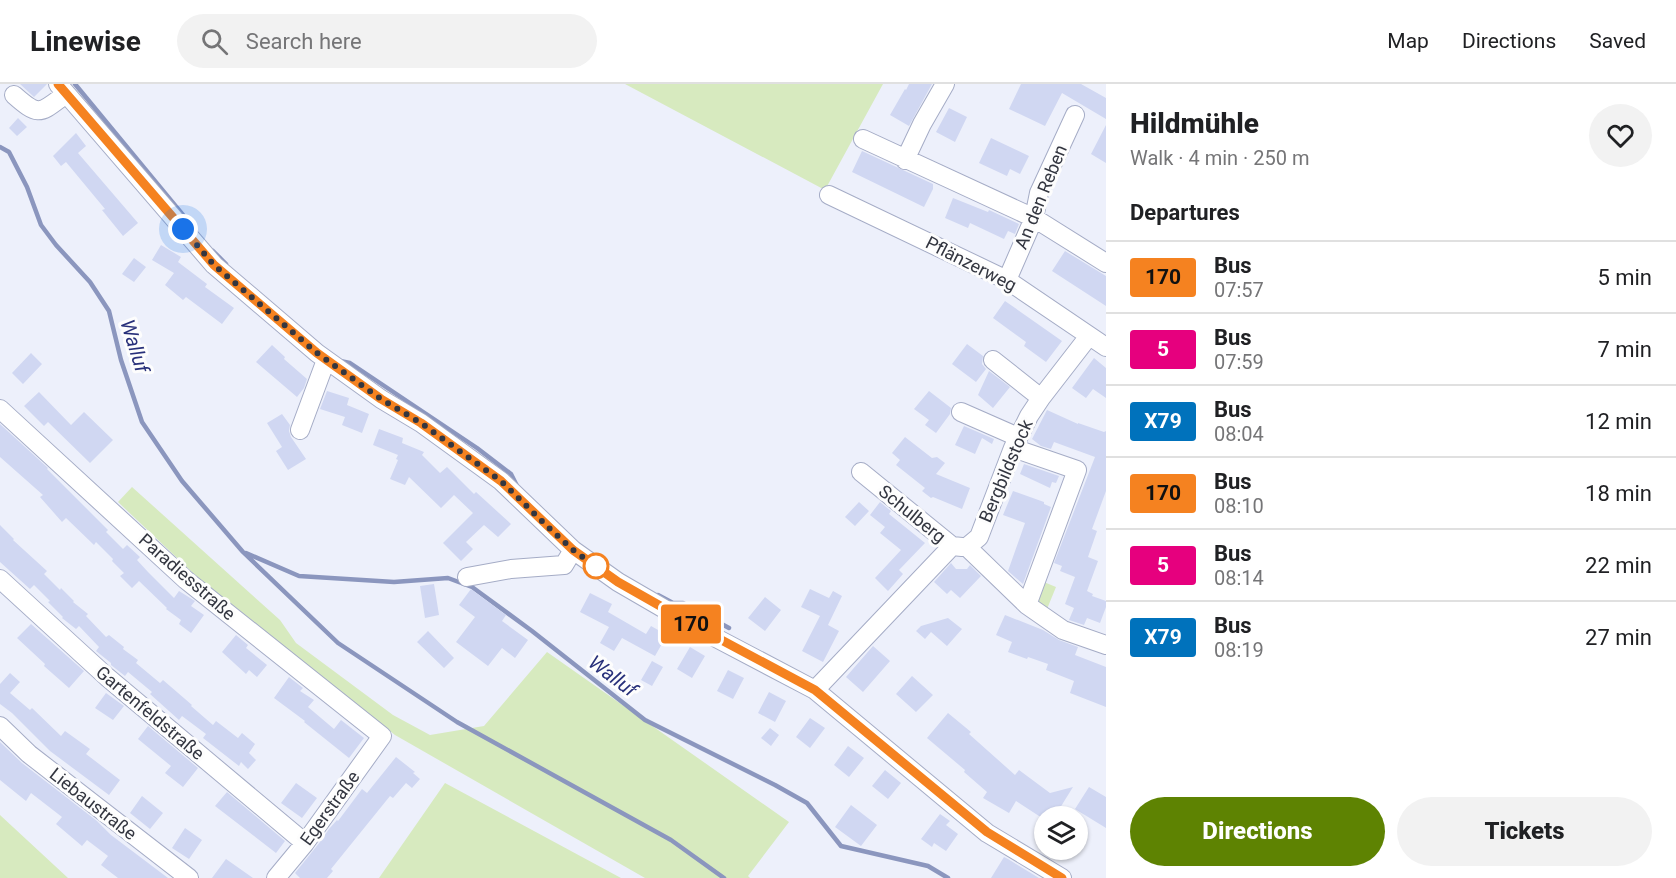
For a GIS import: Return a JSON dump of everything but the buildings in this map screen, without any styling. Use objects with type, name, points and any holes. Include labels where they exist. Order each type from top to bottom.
[{"type":"street","points":[[905,160],[945,84]]},
{"type":"street","points":[[14,95],[28,107],[42,111],[62,89],[214,265],[326,360],[381,399],[421,423],[501,481],[573,550],[618,582],[815,690],[987,832],[1062,878]]},
{"type":"street","name":"An den Reben","points":[[1007,280],[1034,218],[1039,194],[1075,115]]},
{"type":"street","points":[[862,139],[1034,218],[1106,263]]},
{"type":"street","name":"Pflänzerweg","points":[[829,195],[1007,280],[1106,347]]},
{"type":"street","name":"Bergbildstock","points":[[815,690],[893,607],[959,547],[978,537],[1016,442],[1041,398],[1089,336]]},
{"type":"street","points":[[300,430],[326,360]]},
{"type":"street","points":[[993,360],[1041,398]]},
{"type":"street","name":"Paradiesstraße","points":[[0,409],[186,580],[382,736]]},
{"type":"street","points":[[961,412],[1016,442],[1077,470],[1027,605]]},
{"type":"street","name":"Schulberg","points":[[861,472],[959,547],[1027,605],[1063,630],[1106,645]]},
{"type":"street","points":[[467,577],[511,569],[564,565],[573,550]]},
{"type":"street","name":"Gartenfeldstraße","points":[[0,579],[107,677],[305,843]]},
{"type":"street","name":"Liebaustraße","points":[[0,726],[29,754],[189,878]]},
{"type":"street","name":"Egerstraße","points":[[276,878],[305,843],[382,736]]},
{"type":"green space","points":[[625,84],[883,84],[825,190]]},
{"type":"green space","points":[[132,487],[280,620],[296,643],[393,715],[430,735],[484,726],[547,652],[789,822],[748,876],[750,878],[645,878],[395,735],[195,575],[118,502]]},
{"type":"green space","points":[[1039,580],[1056,587],[1047,609],[1030,602]]},
{"type":"green space","points":[[445,783],[621,878],[379,878]]},
{"type":"green space","points":[[0,815],[68,878],[0,878]]},
{"type":"waterway","points":[[75,84],[183,215]]},
{"type":"waterway","name":"Walluf","points":[[0,147],[9,152],[27,187],[41,225],[90,282],[109,311],[121,360],[142,422],[182,481],[243,552],[338,643],[457,722],[671,840],[724,878]]},
{"type":"waterway","points":[[213,251],[226,264]]},
{"type":"waterway","points":[[340,361],[350,363],[477,448],[511,474],[517,486]]},
{"type":"waterway","name":"Walluf","points":[[246,553],[299,576],[394,582],[448,578],[472,587],[645,720],[807,803],[841,846],[928,866],[948,878]]},
{"type":"waterway","points":[[658,595],[673,603],[683,603],[729,628]]},
{"type":"bus line","name":"170","points":[[58,84],[214,265],[317,353],[381,399],[421,423],[501,481],[573,550],[618,582],[815,690],[987,832],[1062,878]]},
{"type":"route","points":[[183,229],[214,265],[317,353],[381,399],[421,423],[501,481],[573,550],[598,568],[596,566]]}]
